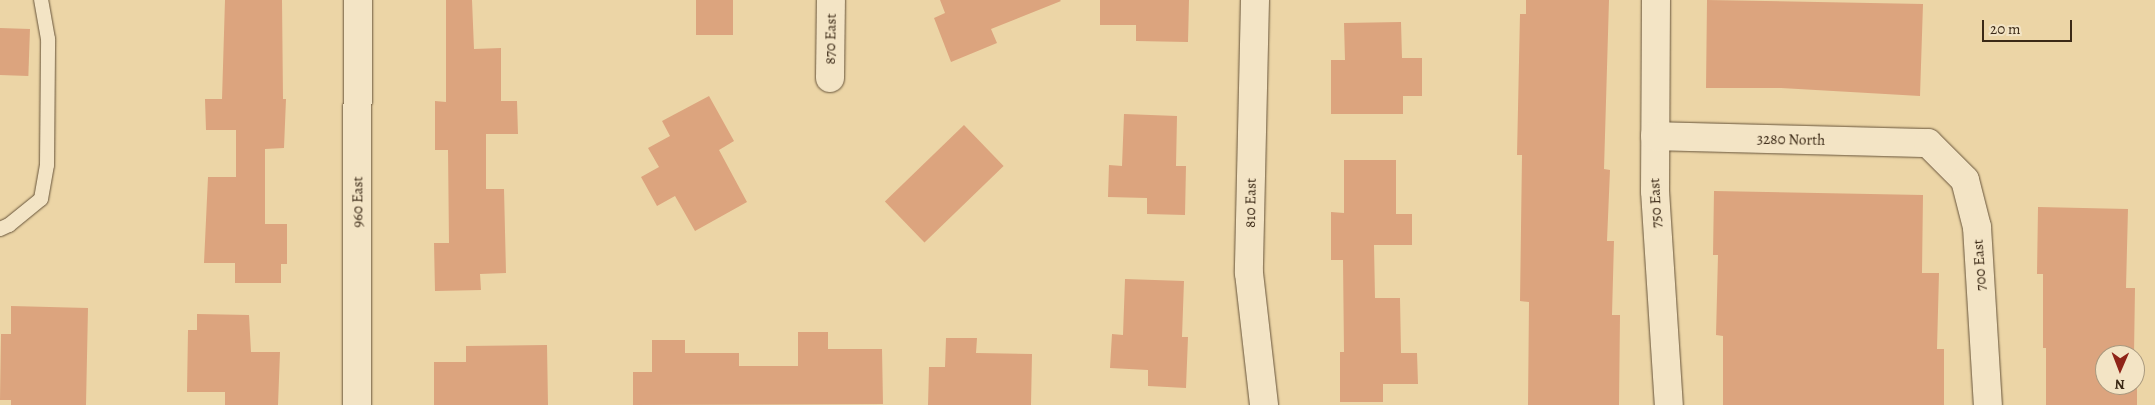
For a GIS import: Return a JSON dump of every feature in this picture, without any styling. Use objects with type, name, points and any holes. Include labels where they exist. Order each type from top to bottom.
[{"type":"street","name":"960 East","points":[[357,405],[358,0]]},
{"type":"street","name":"870 East","points":[[830,78],[831,0]]},
{"type":"street","name":"810 East","points":[[1255,0],[1249,273],[1264,405]]},
{"type":"street","name":"750 East","points":[[1656,0],[1654,191],[1669,405]]},
{"type":"street","name":"3280 North","points":[[1655,136],[1928,143]]},
{"type":"street","name":"700 East","points":[[1928,143],[1965,180],[1977,227],[1988,405]]},
{"type":"lane","points":[[0,229],[9,225],[41,199],[47,165],[48,40],[41,0]]},
{"type":"building","points":[[225,0],[282,0],[283,99],[286,99],[284,148],[265,149],[265,224],[287,224],[287,264],[281,264],[281,283],[235,283],[235,263],[204,263],[208,177],[236,177],[236,130],[206,130],[205,99],[222,99]]},
{"type":"building","points":[[446,0],[472,0],[474,49],[501,48],[501,101],[517,101],[518,134],[486,134],[486,189],[504,189],[506,273],[480,274],[481,290],[435,291],[434,243],[449,243],[448,150],[435,150],[435,101],[446,102]]},
{"type":"building","points":[[696,0],[733,0],[733,35],[696,35]]},
{"type":"building","points":[[940,0],[1061,1],[991,29],[997,43],[951,62],[934,18],[945,13]]},
{"type":"building","points":[[1100,0],[1189,0],[1188,42],[1136,41],[1136,25],[1100,25]]},
{"type":"building","points":[[1526,0],[1609,0],[1604,169],[1610,170],[1607,241],[1614,241],[1612,315],[1620,315],[1619,405],[1528,405],[1529,302],[1520,301],[1522,155],[1517,155],[1520,14],[1526,14]]},
{"type":"building","points":[[1707,0],[1923,4],[1920,96],[1781,88],[1706,88]]},
{"type":"building","points":[[1401,22],[1402,58],[1422,58],[1422,96],[1403,96],[1403,114],[1331,114],[1331,60],[1345,60],[1344,23]]},
{"type":"building","points":[[0,28],[30,29],[28,76],[0,75]]},
{"type":"building","points":[[709,96],[734,141],[719,150],[747,202],[695,231],[675,196],[657,206],[641,177],[659,167],[648,148],[670,136],[662,121]]},
{"type":"building","points":[[1124,114],[1177,116],[1176,166],[1186,166],[1185,215],[1147,214],[1147,198],[1108,197],[1109,165],[1122,166]]},
{"type":"building","points":[[964,125],[1004,166],[924,242],[885,201]]},
{"type":"building","points":[[1344,160],[1396,160],[1396,214],[1412,214],[1412,245],[1374,245],[1375,298],[1400,298],[1401,353],[1417,353],[1418,384],[1383,384],[1383,402],[1340,402],[1340,352],[1344,352],[1343,260],[1331,260],[1331,212],[1344,213]]},
{"type":"building","points":[[1714,191],[1923,195],[1922,273],[1939,273],[1937,349],[1944,349],[1944,405],[1723,405],[1723,336],[1716,335],[1718,255],[1713,255]]},
{"type":"building","points":[[2038,207],[2128,209],[2126,288],[2135,288],[2134,345],[2095,345],[2095,395],[2137,395],[2137,405],[2046,405],[2046,348],[2043,348],[2043,274],[2037,274]]},
{"type":"building","points":[[1125,279],[1184,281],[1182,337],[1188,337],[1186,388],[1148,386],[1148,370],[1110,368],[1112,334],[1123,335]]},
{"type":"building","points":[[11,306],[88,308],[86,405],[11,405],[11,400],[0,400],[1,334],[11,334]]},
{"type":"building","points":[[197,314],[249,315],[251,352],[280,352],[278,405],[225,405],[225,392],[187,392],[188,330],[197,330]]},
{"type":"building","points":[[798,332],[828,332],[828,349],[882,349],[883,404],[633,405],[633,372],[652,372],[652,340],[685,340],[685,353],[739,353],[739,366],[798,366]]},
{"type":"building","points":[[946,338],[977,338],[976,353],[1032,354],[1031,405],[928,405],[929,367],[945,367]]},
{"type":"building","points":[[547,345],[548,405],[434,405],[434,362],[466,362],[466,346]]}]
